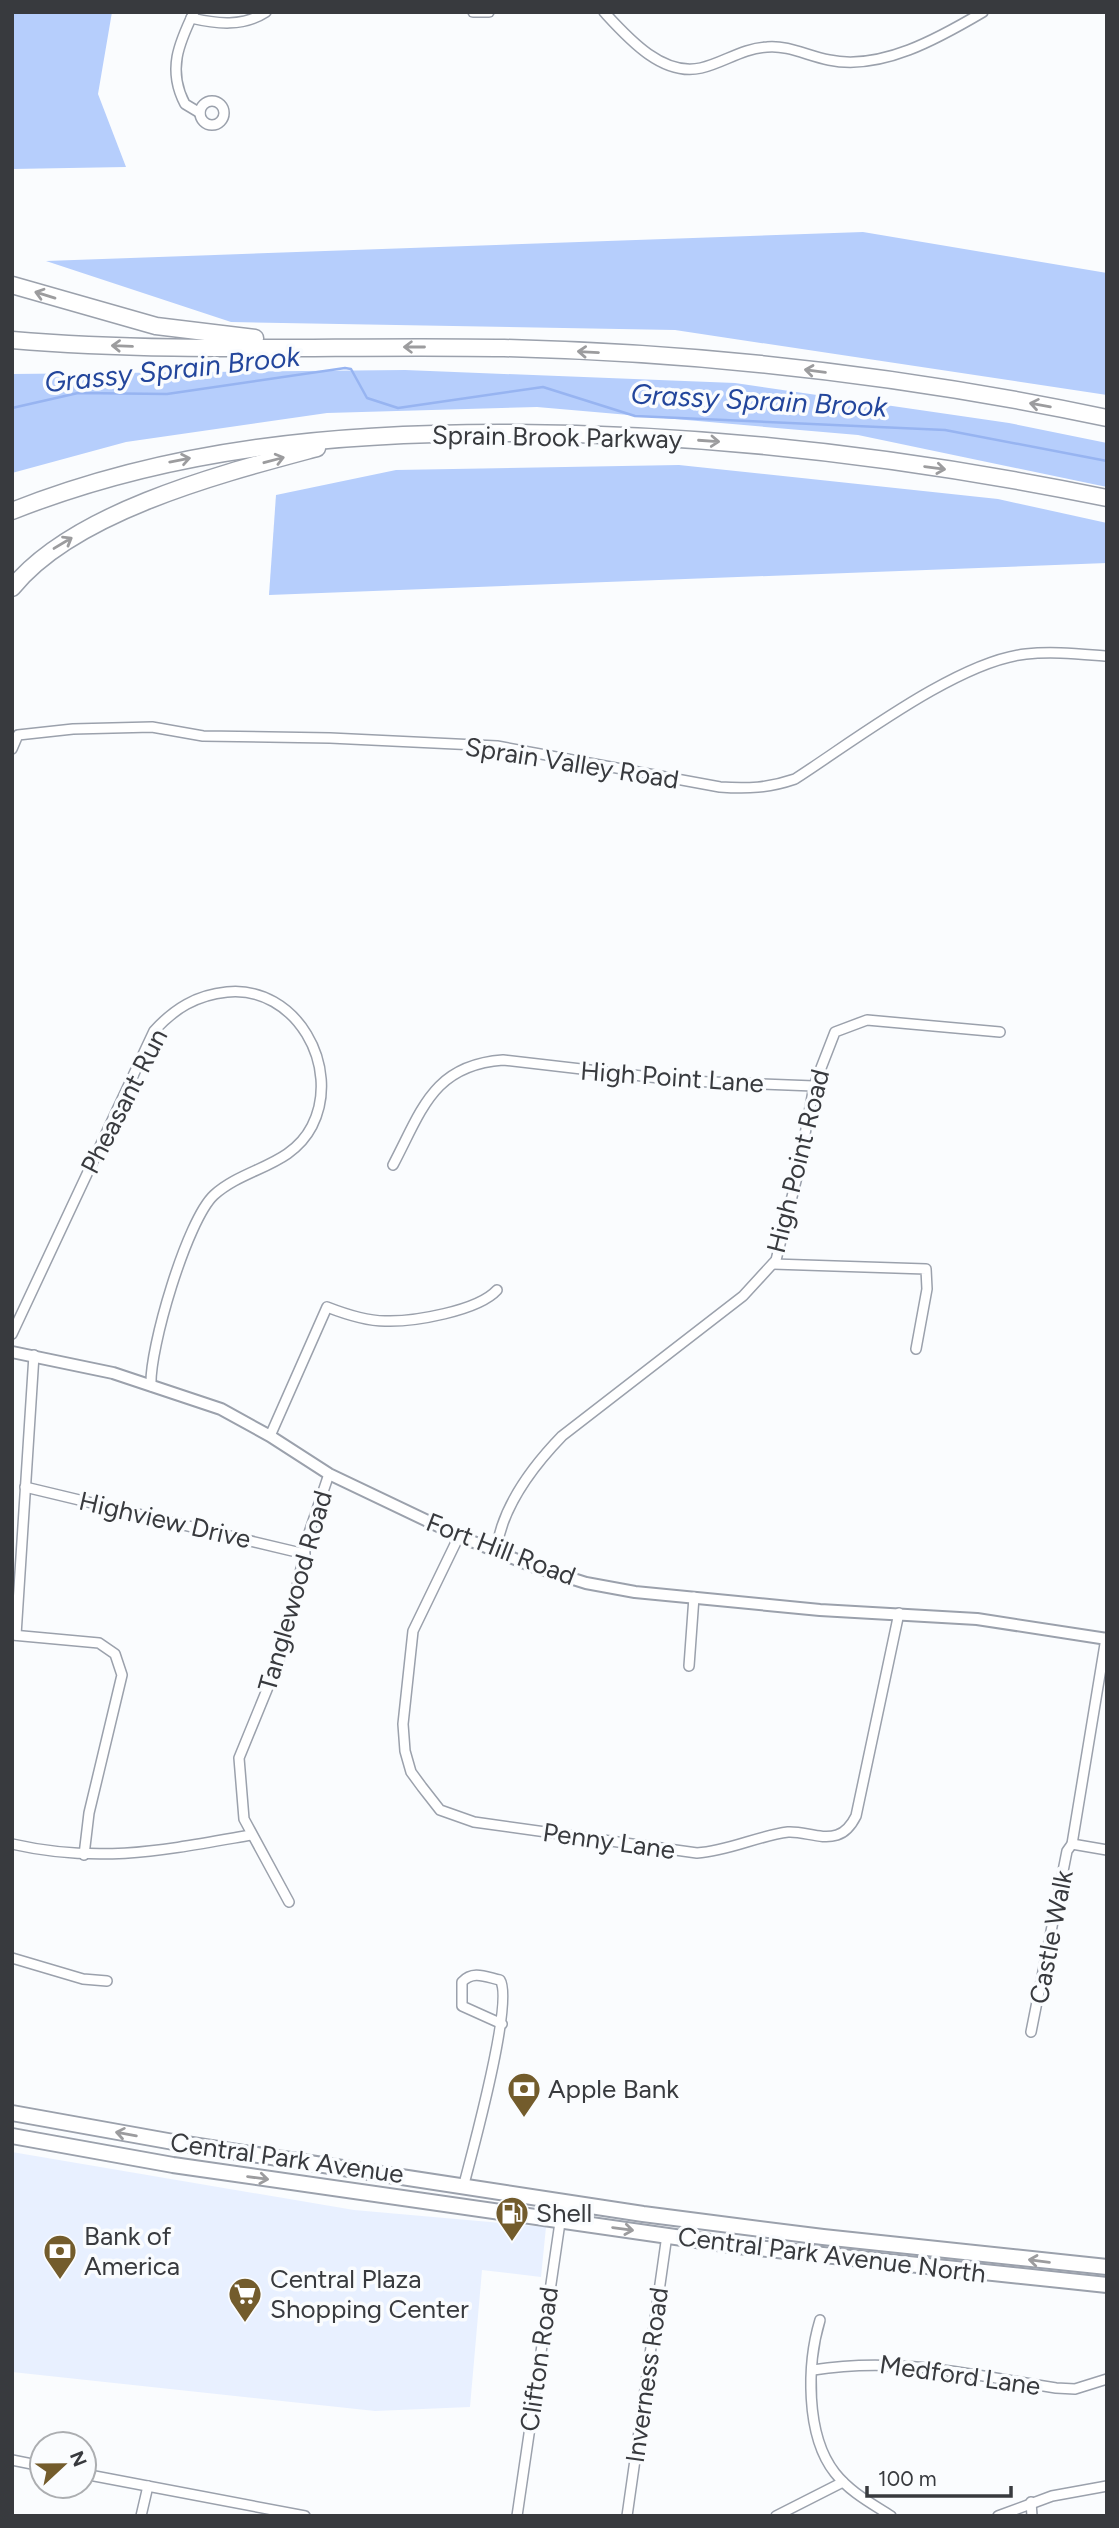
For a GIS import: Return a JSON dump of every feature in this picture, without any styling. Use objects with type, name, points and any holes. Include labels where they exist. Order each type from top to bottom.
[{"type":"highway","points":[[12,285],[173,330],[362,347]]},
{"type":"highway","points":[[12,340],[170,348],[536,349],[741,363],[926,386],[1107,418]]},
{"type":"highway","name":"Sprain Brook Parkway","points":[[12,511],[102,479],[239,449],[358,438],[541,433],[727,443],[925,466],[1107,498]]},
{"type":"highway","points":[[12,588],[55,548],[129,510],[218,476],[358,438]]},
{"type":"main road","name":"Central Park Avenue","points":[[12,2113],[194,2145],[562,2202],[793,2234],[1107,2267]]},
{"type":"main road","name":"Central Park Avenue","points":[[12,2136],[191,2168],[558,2219]]},
{"type":"main road","name":"Central Park Avenue North","points":[[558,2219],[791,2252],[1107,2285]]},
{"type":"street","points":[[200,113],[185,104],[177,83],[178,48],[193,15],[212,23],[241,23],[265,12]]},
{"type":"street","points":[[473,12],[489,12]]},
{"type":"street","points":[[604,12],[630,40],[661,62],[692,69],[766,47],[829,60],[859,62],[925,43],[983,12]]},
{"type":"street","name":"Sprain Valley Road","points":[[12,749],[18,735],[73,729],[152,727],[203,737],[497,746],[720,787],[773,787],[795,779],[933,690],[984,663],[1025,654],[1107,656]]},
{"type":"street","name":"Pheasant Run","points":[[12,1334],[154,1031],[178,1008],[197,998],[235,991],[262,996],[283,1005],[298,1018],[307,1035],[322,1081],[317,1114],[310,1129],[288,1155],[223,1189],[212,1197],[196,1221],[153,1348],[151,1385]]},
{"type":"street","name":"High Point Road","points":[[496,1551],[505,1518],[519,1492],[537,1462],[562,1436],[743,1296],[773,1264],[787,1223],[814,1086],[835,1032],[853,1023],[884,1021],[1000,1032]]},
{"type":"street","name":"High Point Lane","points":[[393,1165],[426,1102],[455,1071],[483,1062],[503,1060],[685,1081],[814,1086]]},
{"type":"street","points":[[773,1264],[926,1269],[927,1289],[916,1349]]},
{"type":"street","points":[[270,1436],[327,1307],[366,1319],[404,1320],[466,1308],[481,1303],[497,1290]]},
{"type":"street","name":"Fort Hill Road","points":[[12,1352],[34,1355],[151,1385],[221,1409],[270,1436],[329,1474],[459,1536],[532,1566],[586,1583],[635,1592],[820,1610],[977,1619],[1106,1639]]},
{"type":"street","points":[[34,1355],[14,1635],[99,1643],[108,1647],[121,1665],[120,1688],[96,1777],[83,1855]]},
{"type":"street","name":"Tanglewood Road","points":[[289,1902],[251,1835],[240,1796],[239,1758],[282,1653],[305,1554],[329,1474]]},
{"type":"street","name":"Highview Drive","points":[[24,1487],[305,1554]]},
{"type":"street","name":"Penny Lane","points":[[459,1536],[413,1631],[403,1724],[405,1751],[411,1772],[440,1810],[474,1822],[697,1853],[720,1852],[767,1836],[792,1832],[837,1835],[853,1824],[856,1816],[899,1613]]},
{"type":"street","points":[[689,1666],[694,1597]]},
{"type":"street","name":"Castle Walk","points":[[1031,2032],[1067,1851],[1072,1844],[1106,1639]]},
{"type":"street","points":[[12,1844],[83,1855],[122,1855],[251,1835]]},
{"type":"street","name":"Castle Walk","points":[[1072,1844],[1107,1850]]},
{"type":"street","points":[[12,1958],[83,1979],[107,1981]]},
{"type":"street","points":[[464,2185],[502,2024],[505,1994],[500,1980],[477,1975],[466,1978],[462,1982],[462,2006],[467,2011],[502,2024]]},
{"type":"street","points":[[191,2168],[194,2145]]},
{"type":"street","name":"Clifton Road","points":[[517,2516],[562,2202]]},
{"type":"street","name":"Inverness Road","points":[[627,2516],[667,2235]]},
{"type":"street","points":[[820,2320],[814,2339],[813,2370],[817,2433],[828,2461],[843,2482],[891,2516]]},
{"type":"street","name":"Medford Lane","points":[[813,2370],[854,2363],[899,2364],[1075,2389],[1107,2379]]},
{"type":"street","points":[[98,2477],[301,2515]]},
{"type":"street","points":[[776,2516],[843,2482]]},
{"type":"street","points":[[141,2516],[148,2486]]},
{"type":"street","points":[[998,2516],[1031,2502],[1107,2486]]},
{"type":"street","points":[[1031,2502],[1032,2516]]},
{"type":"shaded area","points":[[12,12],[112,12],[98,94],[126,167],[12,169]]},
{"type":"shaded area","points":[[863,232],[1107,273],[1107,395],[675,330],[231,322],[46,261]]},
{"type":"shaded area","points":[[405,370],[735,383],[1009,423],[1107,443],[1107,487],[858,435],[537,407],[327,413],[126,442],[12,473],[12,374]]},
{"type":"shaded area","points":[[679,465],[998,499],[1107,523],[1107,563],[269,595],[276,495],[396,470]]},
{"type":"shaded area","name":"Central Plaza Shopping Center","points":[[12,2152],[354,2210],[546,2227],[541,2277],[482,2270],[470,2407],[375,2411],[12,2372]]},
{"type":"waterway","name":"Grassy Sprain Brook","points":[[12,408],[78,393],[167,394],[345,368],[351,369],[367,398],[398,408],[543,387],[635,416],[945,430],[1107,461]]},
{"type":"place","name":"Apple Bank","points":[[524,2119]]},
{"type":"place","name":"Shell","points":[[512,2243]]},
{"type":"place","name":"Bank of America","points":[[60,2281]]},
{"type":"place","name":"Central Plaza Shopping Center","points":[[245,2324]]}]
